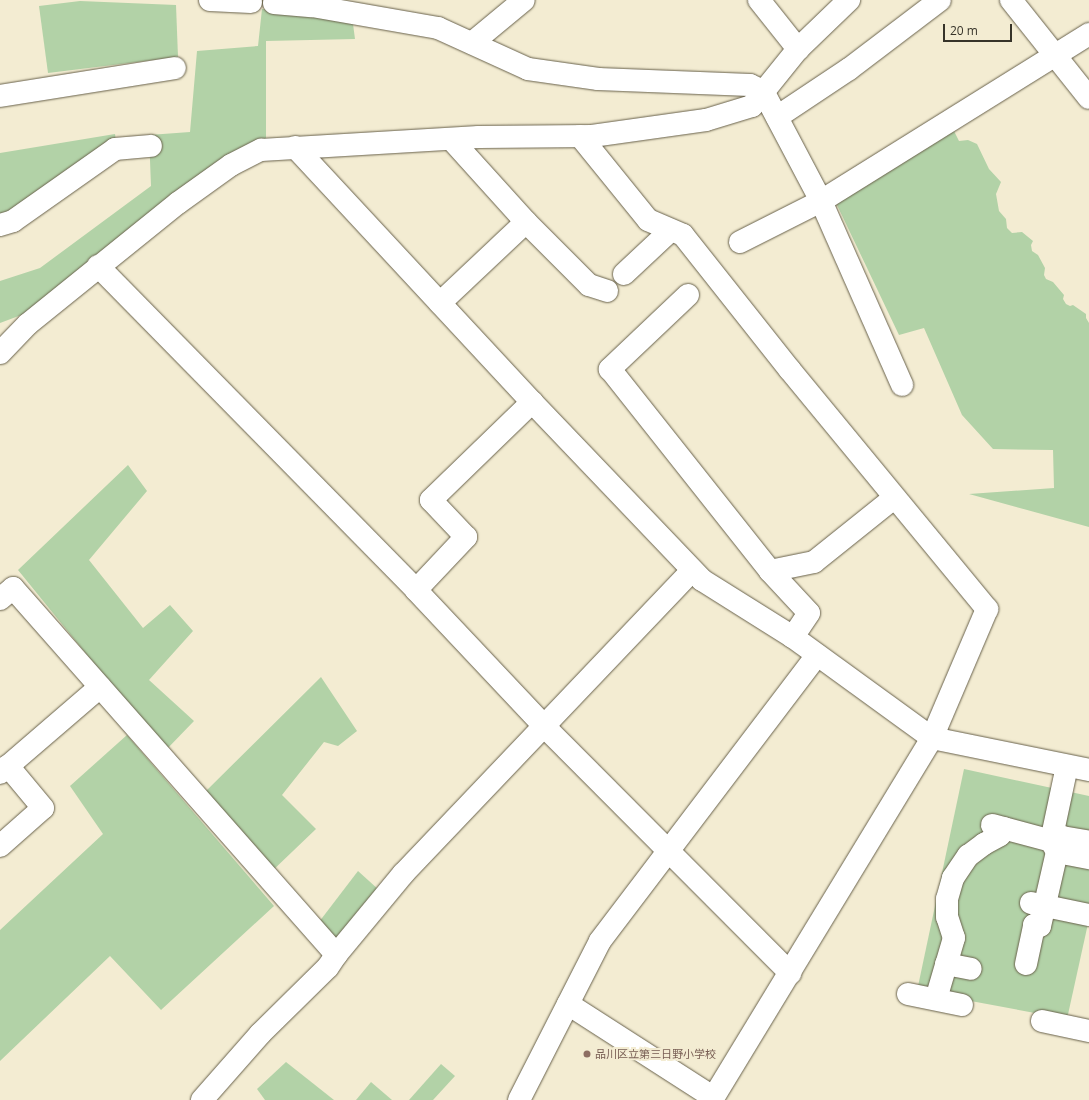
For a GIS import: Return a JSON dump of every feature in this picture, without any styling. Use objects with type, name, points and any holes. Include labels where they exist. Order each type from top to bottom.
[{"type":"street","points":[[210,0],[251,2]]},
{"type":"street","points":[[472,43],[524,0]]},
{"type":"street","points":[[758,0],[798,49]]},
{"type":"street","points":[[2,348],[28,324],[98,266],[178,203],[231,166],[261,150],[451,138],[592,136],[706,120],[752,106],[798,49],[849,0]]},
{"type":"street","points":[[777,117],[849,69],[940,0]]},
{"type":"street","points":[[1011,0],[1057,55],[1089,98]]},
{"type":"street","points":[[274,3],[313,3],[438,28],[528,69],[598,79],[750,84],[763,91],[820,201],[902,386]]},
{"type":"street","points":[[740,242],[820,201],[1089,34]]},
{"type":"street","points":[[0,96],[175,68]]},
{"type":"street","points":[[568,1004],[712,1099],[932,738],[987,609],[894,498],[683,235],[648,220],[580,136]]},
{"type":"street","points":[[451,138],[526,222],[589,285],[607,291]]},
{"type":"street","points":[[0,225],[13,221],[115,149],[151,146]]},
{"type":"street","points":[[295,147],[532,402],[702,580],[793,637],[932,738],[1089,770]]},
{"type":"street","points":[[440,303],[526,222]]},
{"type":"street","points":[[624,274],[671,230]]},
{"type":"street","points":[[98,266],[416,590],[544,726],[790,973]]},
{"type":"street","points":[[688,295],[610,369],[770,571],[809,613],[793,637]]},
{"type":"street","points":[[416,590],[466,538],[431,500],[532,402]]},
{"type":"street","points":[[770,571],[814,562],[894,498]]},
{"type":"street","points":[[202,1100],[260,1034],[328,967],[336,955],[403,874],[692,570]]},
{"type":"street","points":[[0,600],[13,588],[336,955]]},
{"type":"street","points":[[519,1100],[600,941],[817,655]]},
{"type":"street","points":[[0,846],[43,808],[4,770],[100,687]]},
{"type":"street","points":[[1026,964],[1034,925],[1040,926],[1038,904],[1054,846],[1067,766]]},
{"type":"street","points":[[936,1000],[954,938],[947,917],[947,898],[953,878],[968,856],[984,844],[1000,835],[998,826],[1089,858]]},
{"type":"street","points":[[1054,846],[1059,843],[1062,837],[1089,842]]},
{"type":"street","points":[[1038,904],[1089,915]]},
{"type":"street","points":[[946,964],[971,969]]},
{"type":"street","points":[[908,994],[962,1005]]},
{"type":"street","points":[[1042,1021],[1089,1031]]},
{"type":"green space","points":[[80,1],[176,5],[178,57],[48,73],[39,6]]},
{"type":"green space","points":[[262,9],[318,13],[353,24],[355,39],[266,41],[266,142],[24,314],[0,323],[0,281],[40,268],[151,186],[149,135],[190,132],[197,51],[258,46]]},
{"type":"green space","points":[[954,131],[959,141],[968,140],[977,144],[989,169],[1001,182],[996,194],[999,211],[1006,219],[1007,228],[1012,233],[1022,232],[1033,241],[1031,245],[1032,251],[1038,255],[1045,268],[1044,275],[1046,279],[1053,282],[1064,295],[1063,299],[1066,304],[1070,306],[1073,305],[1086,314],[1086,318],[1089,323],[1089,527],[969,494],[1054,488],[1053,450],[993,449],[962,415],[924,328],[899,335],[837,205],[837,199]]},
{"type":"green space","points":[[115,134],[116,141],[10,212],[0,215],[0,153]]},
{"type":"green space","points":[[128,465],[147,491],[89,560],[143,628],[170,605],[193,631],[149,680],[194,721],[165,751],[18,570]]},
{"type":"green space","points":[[321,677],[357,731],[338,746],[324,742],[282,795],[316,829],[270,873],[204,793]]},
{"type":"green space","points":[[127,735],[274,906],[161,1010],[110,956],[0,1061],[0,930],[103,834],[70,786]]},
{"type":"green space","points":[[964,769],[1089,796],[1089,919],[1067,1019],[917,991]]},
{"type":"green space","points":[[358,871],[379,890],[337,941],[319,922]]},
{"type":"green space","points":[[286,1062],[334,1100],[265,1100],[257,1089]]},
{"type":"green space","points":[[441,1064],[455,1076],[433,1100],[409,1100]]},
{"type":"green space","points":[[371,1082],[392,1100],[356,1100]]},
{"type":"place","name":"品川区立第三日野小学校","points":[[587,1054]]}]
